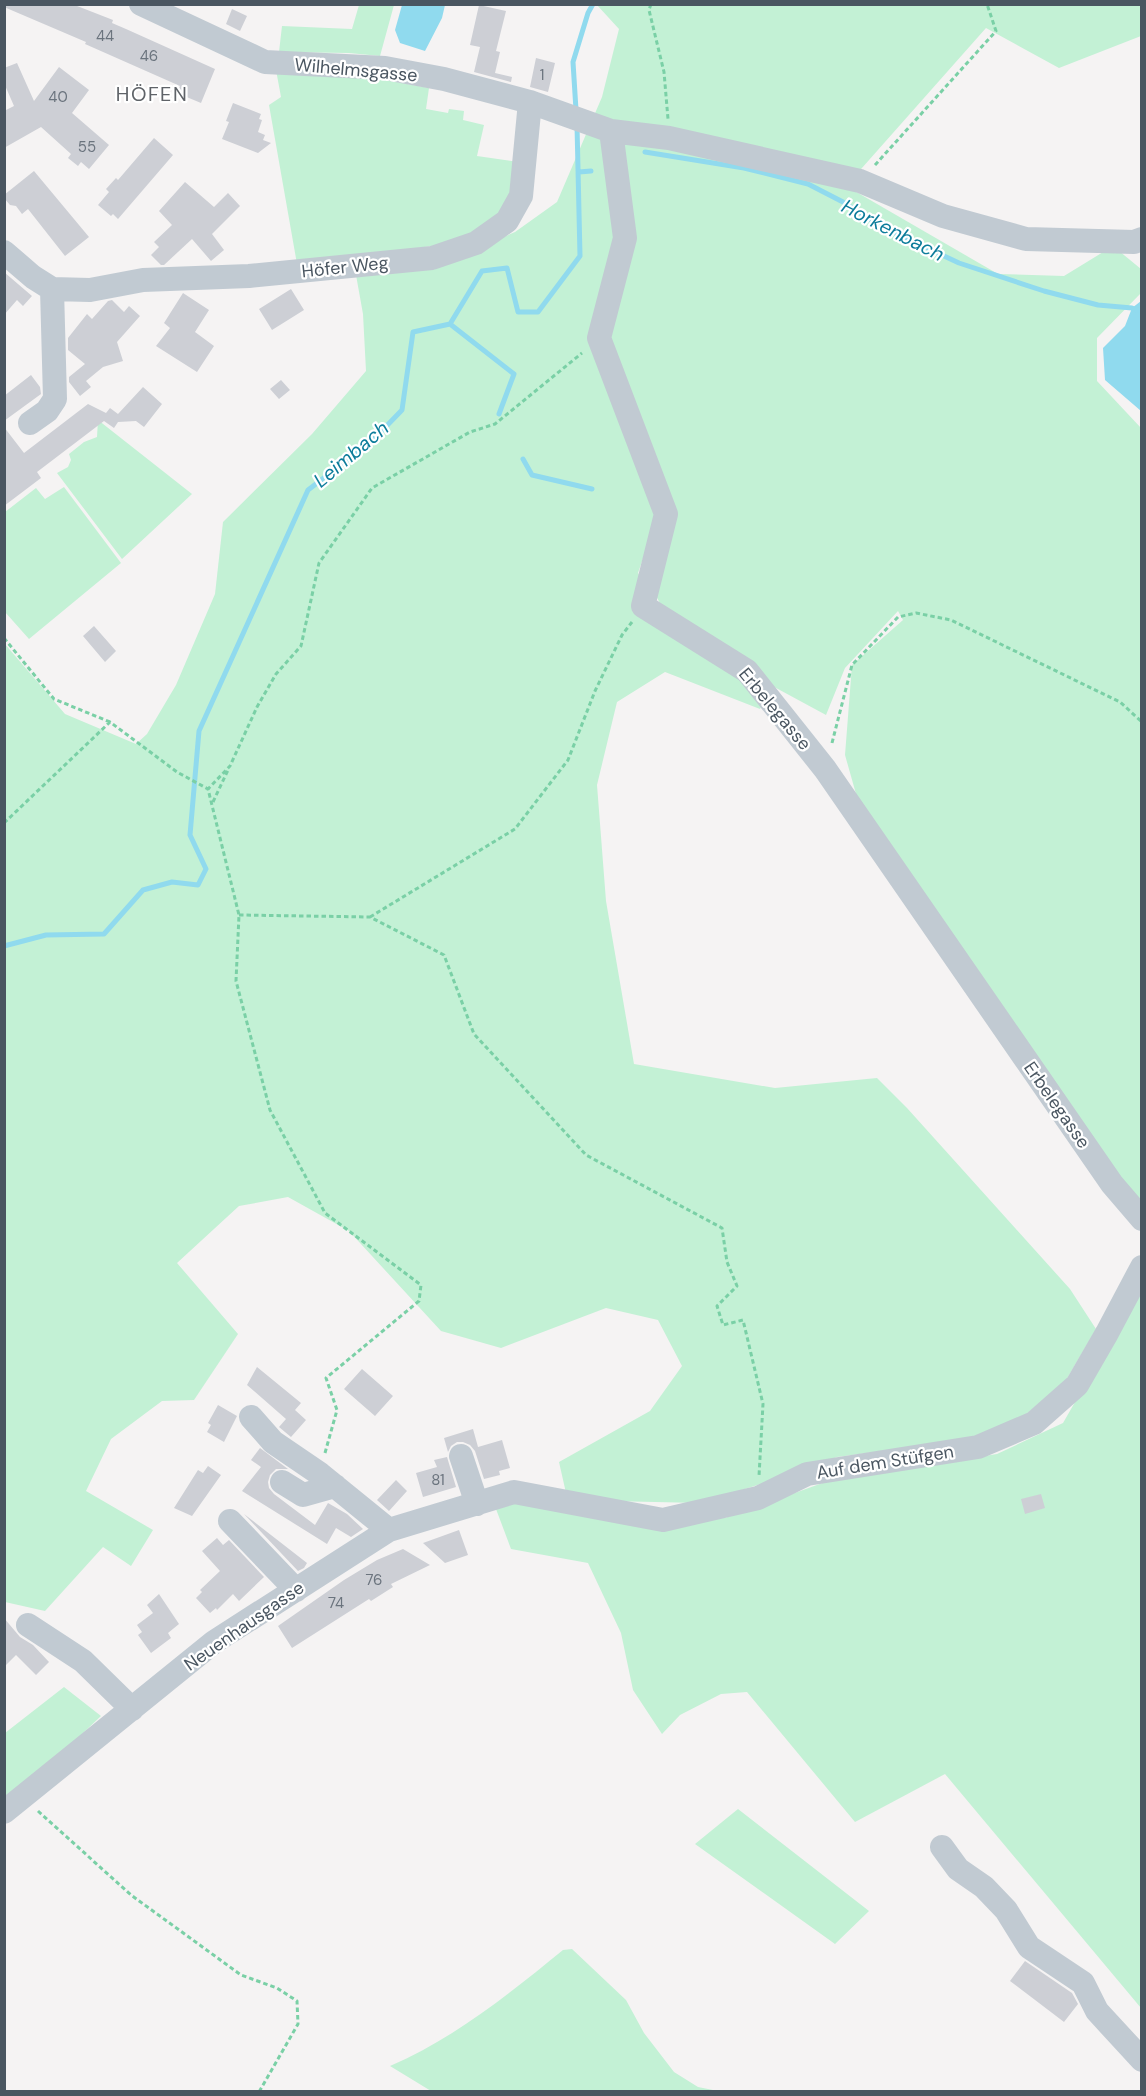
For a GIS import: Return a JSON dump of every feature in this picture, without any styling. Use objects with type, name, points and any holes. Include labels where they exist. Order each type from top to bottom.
[{"type":"street","name":"Wilhelmsgasse","points":[[141,4],[265,62],[385,68],[530,102],[611,131]]},
{"type":"street","name":"Höfer Weg","points":[[51,289],[90,290],[143,280],[249,276],[432,258],[476,243],[507,221],[521,196],[530,102]]},
{"type":"street","points":[[643,606],[666,514],[599,338],[625,238],[611,131],[669,138],[860,181],[943,216],[1026,239],[1134,242],[1142,239]]},
{"type":"street","points":[[4,252],[51,289],[55,399],[47,411],[30,423]]},
{"type":"street","name":"Erbelegasse","points":[[643,606],[747,671],[825,769],[1112,1184],[1142,1219]]},
{"type":"street","name":"Auf dem Stüfgen","points":[[514,1492],[663,1520],[758,1498],[807,1474],[978,1447],[1034,1423],[1077,1385],[1142,1267]]},
{"type":"street","points":[[251,1417],[273,1442],[328,1480],[389,1530]]},
{"type":"street","points":[[461,1456],[477,1504]]},
{"type":"street","points":[[282,1482],[303,1495],[328,1480]]},
{"type":"street","name":"Neuenhausgasse","points":[[14,1805],[214,1642],[389,1530],[514,1492]]},
{"type":"street","points":[[230,1521],[296,1590]]},
{"type":"street","points":[[28,1624],[83,1661],[132,1709]]},
{"type":"street","points":[[942,1847],[958,1869],[984,1887],[1006,1910],[1029,1947],[1083,1983],[1097,2011],[1142,2060]]},
{"type":"path","points":[[651,4],[649,10],[664,72],[669,138]]},
{"type":"path","points":[[860,181],[996,31],[987,4]]},
{"type":"path","points":[[212,804],[257,706],[276,674],[301,646],[320,563],[372,488],[470,432],[495,424],[599,338]]},
{"type":"path","points":[[370,917],[515,829],[568,760],[595,691],[622,635],[643,606]]},
{"type":"path","points":[[825,769],[852,665],[898,617],[916,613],[951,621],[972,631],[1119,702],[1142,722]]},
{"type":"path","points":[[4,638],[54,699],[110,722],[177,772],[208,789],[239,915],[236,981],[270,1110],[325,1213],[421,1285],[420,1301],[326,1378],[337,1410],[328,1480]]},
{"type":"path","points":[[4,824],[110,722]]},
{"type":"path","points":[[208,789],[230,766]]},
{"type":"path","points":[[239,915],[370,917],[444,955],[474,1034],[586,1155],[722,1228],[727,1262],[737,1286],[717,1306],[723,1325],[743,1320],[763,1404],[758,1498]]},
{"type":"path","points":[[14,1805],[241,1975],[277,1988],[297,2001],[298,2024],[258,2091]]},
{"type":"green space","points":[[359,5],[394,5],[380,56],[279,52],[282,26],[352,29]]},
{"type":"green space","points":[[597,5],[1141,5],[1141,36],[1059,68],[986,28],[846,186],[998,274],[1064,276],[1113,246],[1141,269],[1141,293],[1097,338],[1097,381],[1141,428],[1141,1211],[860,808],[845,755],[852,665],[903,620],[898,611],[845,668],[826,715],[765,682],[664,611],[653,590],[663,500],[638,573],[662,617],[766,697],[760,709],[665,672],[617,702],[597,785],[606,901],[634,1064],[775,1088],[877,1078],[907,1108],[1070,1289],[1096,1329],[1065,1382],[1013,1425],[964,1440],[837,1457],[700,1503],[610,1501],[566,1493],[559,1462],[650,1411],[682,1366],[658,1320],[606,1308],[501,1348],[441,1331],[349,1231],[288,1197],[239,1206],[177,1263],[238,1334],[194,1400],[162,1401],[111,1439],[86,1491],[153,1530],[131,1566],[103,1547],[45,1611],[5,1602],[4,643],[65,714],[136,744],[147,734],[176,685],[215,594],[223,522],[312,434],[366,371],[363,314],[356,275],[449,261],[515,232],[557,202],[602,97],[619,29]]},
{"type":"green space","points":[[276,70],[337,71],[429,88],[426,109],[448,113],[449,109],[464,111],[463,120],[484,125],[477,156],[519,162],[512,199],[491,224],[447,244],[297,264],[269,105],[281,97]]},
{"type":"green space","points":[[98,420],[192,494],[122,559],[57,473],[68,467],[71,460],[69,454],[84,442],[97,437]]},
{"type":"green space","points":[[64,487],[121,563],[29,639],[5,612],[5,512],[36,488],[45,499]]},
{"type":"green space","points":[[1141,1287],[1141,2008],[945,1774],[855,1822],[747,1692],[721,1694],[680,1715],[662,1734],[633,1690],[621,1633],[588,1563],[511,1549],[496,1509],[504,1502],[725,1518],[828,1481],[997,1454],[1063,1423]]},
{"type":"green space","points":[[64,1687],[101,1716],[20,1793],[5,1804],[5,1733]]},
{"type":"green space","points":[[738,1809],[869,1911],[835,1944],[695,1844]]},
{"type":"green space","points":[[572,1949],[626,2000],[644,2033],[674,2072],[698,2087],[718,2091],[431,2091],[390,2066],[459,2029],[502,1999],[563,1950]]},
{"type":"water","points":[[402,5],[445,5],[442,18],[425,51],[400,43],[395,30]]},
{"type":"water","points":[[1141,301],[1141,411],[1105,380],[1103,348],[1125,326],[1132,308]]},
{"type":"building","points":[[4,4],[72,4],[113,20],[112,23],[215,69],[201,103],[177,93],[180,86],[4,7]]},
{"type":"building","points":[[479,5],[506,11],[496,51],[500,52],[495,73],[512,77],[511,82],[474,72],[480,47],[470,45]]},
{"type":"building","points":[[232,9],[247,16],[240,31],[226,24]]},
{"type":"building","points":[[536,58],[555,63],[548,92],[530,87]]},
{"type":"building","points":[[17,63],[34,101],[59,67],[89,90],[72,113],[109,145],[89,169],[81,162],[78,166],[68,158],[71,154],[41,127],[4,148],[4,111],[14,106],[4,83],[4,68]]},
{"type":"building","points":[[233,103],[261,114],[259,119],[262,120],[258,132],[265,135],[263,140],[271,143],[258,153],[222,139]]},
{"type":"building","points":[[154,138],[173,155],[118,219],[113,214],[111,216],[98,205],[109,192],[106,189],[116,178],[118,180]]},
{"type":"building","points":[[34,171],[89,237],[65,256],[28,209],[22,214],[16,206],[10,205],[4,198],[4,195]]},
{"type":"building","points":[[185,182],[214,207],[228,193],[240,206],[212,234],[224,250],[211,261],[192,239],[164,265],[161,265],[151,255],[159,247],[154,242],[172,225],[159,211]]},
{"type":"building","points":[[4,272],[32,296],[23,306],[17,300],[4,315]]},
{"type":"building","points":[[291,289],[304,310],[272,330],[259,309]]},
{"type":"building","points":[[183,293],[209,310],[195,332],[214,346],[197,372],[156,346],[170,328],[164,323]]},
{"type":"building","points":[[112,300],[124,312],[129,306],[140,316],[117,342],[123,361],[103,367],[86,381],[91,387],[80,396],[69,382],[69,377],[85,364],[68,350],[68,338],[87,314],[92,319],[108,301]]},
{"type":"building","points":[[31,375],[40,387],[41,394],[4,421],[4,396]]},
{"type":"building","points":[[281,380],[290,390],[279,399],[270,389]]},
{"type":"building","points":[[143,387],[162,404],[144,427],[136,421],[118,422],[114,428],[104,421],[37,472],[41,478],[4,506],[4,427],[24,453],[88,404],[106,413],[110,408],[118,414]]},
{"type":"building","points":[[94,626],[116,651],[105,662],[83,636]]},
{"type":"building","points":[[257,1367],[301,1403],[295,1410],[306,1420],[291,1437],[279,1427],[286,1419],[247,1385]]},
{"type":"building","points":[[362,1369],[393,1396],[375,1416],[344,1389]]},
{"type":"building","points":[[218,1405],[237,1416],[224,1442],[207,1432],[211,1425],[208,1423]]},
{"type":"building","points":[[473,1429],[478,1447],[502,1440],[510,1468],[499,1471],[500,1475],[484,1479],[475,1451],[470,1445],[457,1442],[448,1452],[444,1438]]},
{"type":"building","points":[[260,1448],[288,1469],[276,1469],[270,1475],[269,1488],[274,1494],[315,1525],[328,1503],[347,1514],[363,1529],[351,1537],[336,1528],[327,1544],[242,1491],[261,1467],[251,1460]]},
{"type":"building","points":[[447,1457],[456,1487],[423,1497],[416,1473],[437,1467],[434,1460]]},
{"type":"building","points":[[208,1466],[221,1475],[192,1516],[174,1508],[198,1470],[203,1473]]},
{"type":"building","points":[[396,1480],[407,1491],[389,1511],[377,1500]]},
{"type":"building","points":[[1041,1494],[1045,1508],[1025,1514],[1021,1499]]},
{"type":"building","points":[[244,1514],[307,1563],[304,1568],[298,1571]]},
{"type":"building","points":[[459,1530],[468,1555],[445,1563],[423,1543]]},
{"type":"building","points":[[217,1538],[223,1545],[229,1540],[264,1577],[239,1601],[233,1594],[217,1610],[216,1608],[210,1613],[196,1598],[202,1592],[200,1590],[220,1571],[202,1551]]},
{"type":"building","points":[[403,1549],[430,1565],[391,1584],[393,1587],[371,1601],[369,1599],[292,1648],[278,1626],[344,1580],[377,1560]]},
{"type":"building","points":[[159,1594],[179,1624],[168,1633],[171,1638],[151,1653],[138,1635],[142,1632],[137,1625],[153,1613],[147,1605]]},
{"type":"building","points":[[4,1618],[20,1637],[33,1645],[49,1662],[36,1675],[16,1655],[4,1667]]},
{"type":"building","points":[[1025,1961],[1072,1993],[1078,2004],[1064,2022],[1010,1981]]},
{"type":"waterway","name":"Leimbach","points":[[576,110],[573,62],[593,4]]},
{"type":"waterway","name":"Leimbach","points":[[4,946],[46,935],[104,934],[143,890],[172,882],[198,885],[206,869],[190,835],[199,731],[308,490],[371,442],[402,410],[413,332],[450,324],[482,271],[507,268],[518,312],[538,312],[580,256],[577,125]]},
{"type":"waterway","name":"Horkenbach","points":[[645,152],[744,168],[808,184],[843,202],[880,226],[959,263],[1044,291],[1098,305],[1132,308],[1142,312]]},
{"type":"waterway","points":[[579,172],[591,171]]},
{"type":"waterway","points":[[450,324],[514,374],[499,414]]},
{"type":"waterway","points":[[523,459],[532,475],[592,489]]},
{"type":"district","name":"HÖFEN","points":[[152,94]]}]
